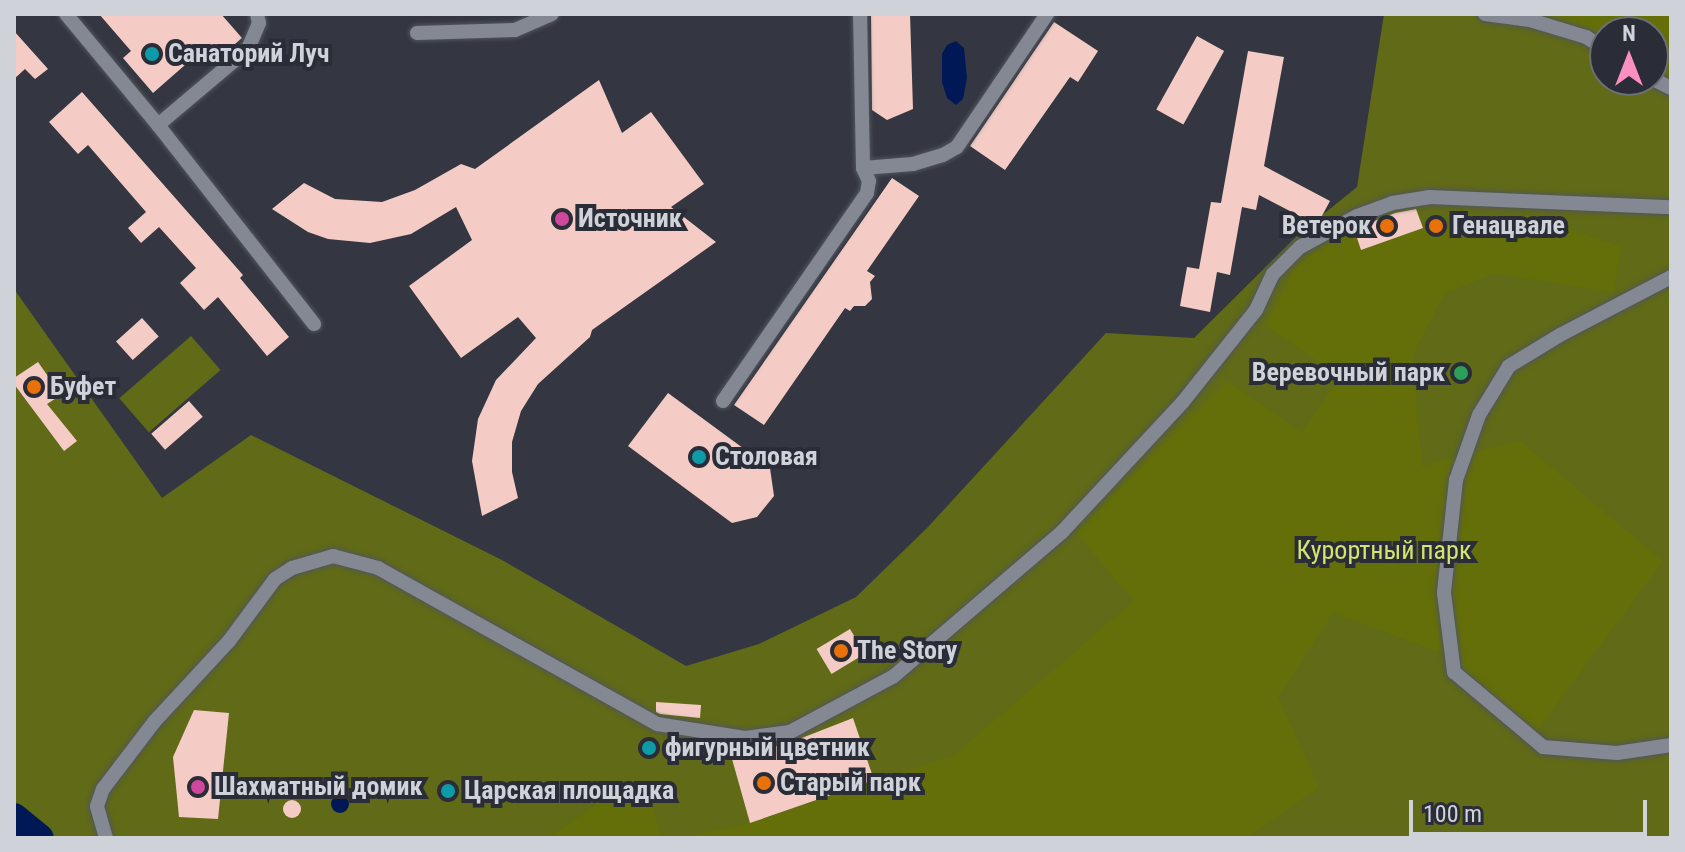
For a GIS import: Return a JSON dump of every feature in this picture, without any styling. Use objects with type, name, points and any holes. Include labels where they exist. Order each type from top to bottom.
[{"type":"lane","points":[[66,14],[158,125],[314,324]]},
{"type":"lane","points":[[158,125],[248,49],[259,23],[257,14]]},
{"type":"lane","points":[[417,33],[515,30],[552,14]]},
{"type":"lane","points":[[723,401],[867,193],[869,181],[863,168],[860,14]]},
{"type":"lane","points":[[863,168],[913,164],[943,155],[957,147],[1047,14]]},
{"type":"lane","points":[[1485,14],[1530,20],[1589,39]]},
{"type":"lane","points":[[106,838],[97,806],[103,789],[154,722],[229,641],[275,579],[292,568],[333,556],[378,568],[657,724],[745,738],[790,732],[894,676],[1062,532],[1182,403],[1256,310],[1273,274],[1300,247],[1357,216],[1392,203],[1429,197],[1671,207]]},
{"type":"lane","points":[[1671,277],[1560,335],[1509,366],[1479,415],[1456,480],[1444,593],[1454,672],[1543,747],[1617,753],[1671,745]]},
{"type":"green space","name":"Курортный парк","points":[[1384,14],[1671,14],[1671,838],[14,838],[14,289],[162,498],[251,435],[502,560],[686,666],[759,644],[856,597],[928,527],[1106,333],[1194,338],[1299,234],[1357,187]]},
{"type":"green space","points":[[1518,14],[1671,14],[1671,84],[1669,16],[1589,16],[1589,38]]},
{"type":"green space","points":[[1557,224],[1621,247],[1614,292],[1494,274],[1445,293],[1413,355],[1422,466],[1520,441],[1663,561],[1532,737],[1442,653],[1333,613],[1278,697],[1319,787],[1247,838],[681,838],[750,823],[954,755],[1134,601],[1076,533],[1227,381],[1302,432],[1340,377],[1266,326],[1295,268],[1352,225],[1361,250],[1423,228]]},
{"type":"green space","points":[[191,336],[221,370],[149,432],[119,398]]},
{"type":"green space","points":[[615,791],[649,797],[662,838],[548,838]]},
{"type":"shaded area","points":[[956,41],[964,48],[967,78],[963,99],[956,105],[947,98],[942,82],[942,54],[947,45]]},
{"type":"shaded area","points":[[340,795],[349,804],[340,813],[331,804]]},
{"type":"building","points":[[99,14],[221,14],[242,38],[220,57],[209,44],[153,93],[123,58],[131,51]]},
{"type":"building","points":[[871,14],[910,14],[913,109],[887,120],[872,110]]},
{"type":"building","points":[[1054,22],[1098,51],[1078,82],[1070,77],[1005,170],[970,146]]},
{"type":"building","points":[[14,31],[48,69],[35,79],[25,69],[14,79]]},
{"type":"building","points":[[1197,36],[1224,51],[1183,124],[1156,109]]},
{"type":"building","points":[[1248,51],[1284,57],[1264,166],[1330,201],[1317,225],[1259,195],[1256,210],[1242,207],[1230,275],[1217,272],[1210,312],[1180,306],[1187,267],[1199,269],[1211,202],[1221,203]]},
{"type":"building","points":[[599,80],[622,133],[651,112],[704,184],[671,207],[716,242],[592,330],[590,337],[538,384],[521,411],[512,442],[512,472],[518,498],[482,516],[472,461],[478,419],[496,380],[536,338],[518,317],[461,358],[409,286],[472,240],[456,207],[411,234],[370,243],[328,239],[308,232],[272,209],[304,183],[335,199],[382,202],[415,190],[461,164],[475,169]]},
{"type":"building","points":[[82,92],[243,275],[240,278],[289,337],[267,356],[218,297],[204,310],[180,283],[196,268],[159,227],[141,243],[128,228],[146,212],[88,145],[78,154],[49,122]]},
{"type":"building","points":[[892,178],[919,196],[867,271],[875,276],[870,282],[872,299],[865,306],[854,306],[850,311],[845,308],[764,425],[734,405]]},
{"type":"building","name":"Ветерок","points":[[1416,209],[1423,228],[1361,250],[1354,229],[1395,213]]},
{"type":"building","points":[[142,318],[159,337],[133,360],[116,341]]},
{"type":"building","points":[[38,362],[61,395],[47,404],[77,441],[64,451],[14,384],[14,378]]},
{"type":"building","name":"Столовая","points":[[668,393],[770,468],[774,496],[757,517],[732,523],[628,446]]},
{"type":"building","points":[[189,401],[203,417],[165,450],[151,434]]},
{"type":"building","name":"The Story","points":[[850,629],[865,654],[832,674],[817,649]]},
{"type":"building","points":[[656,702],[701,705],[700,718],[660,714],[656,712]]},
{"type":"building","name":"Шахматный домик","points":[[194,710],[229,713],[218,819],[179,817],[173,757]]},
{"type":"building","points":[[853,718],[874,780],[750,823],[732,759],[794,741]]},
{"type":"building","points":[[288,800],[296,800],[301,809],[299,816],[288,818],[283,813],[283,805]]},
{"type":"waterway","points":[[14,817],[40,838]]},
{"type":"place","name":"Cанаторий Луч","points":[[152,54]]},
{"type":"place","name":"Источник","points":[[562,219]]},
{"type":"place","name":"Ветерок","points":[[1387,226]]},
{"type":"place","name":"Генацвале","points":[[1436,226]]},
{"type":"place","name":"Веревочный парк","points":[[1461,373]]},
{"type":"place","name":"Буфет","points":[[34,387]]},
{"type":"place","name":"Столовая","points":[[699,457]]},
{"type":"place","name":"The Story","points":[[841,651]]},
{"type":"place","name":"фигурный цветник","points":[[649,748]]},
{"type":"place","name":"Старый парк","points":[[764,783]]},
{"type":"place","name":"Шахматный домик","points":[[198,787]]},
{"type":"place","name":"Царская площадка","points":[[448,791]]}]
